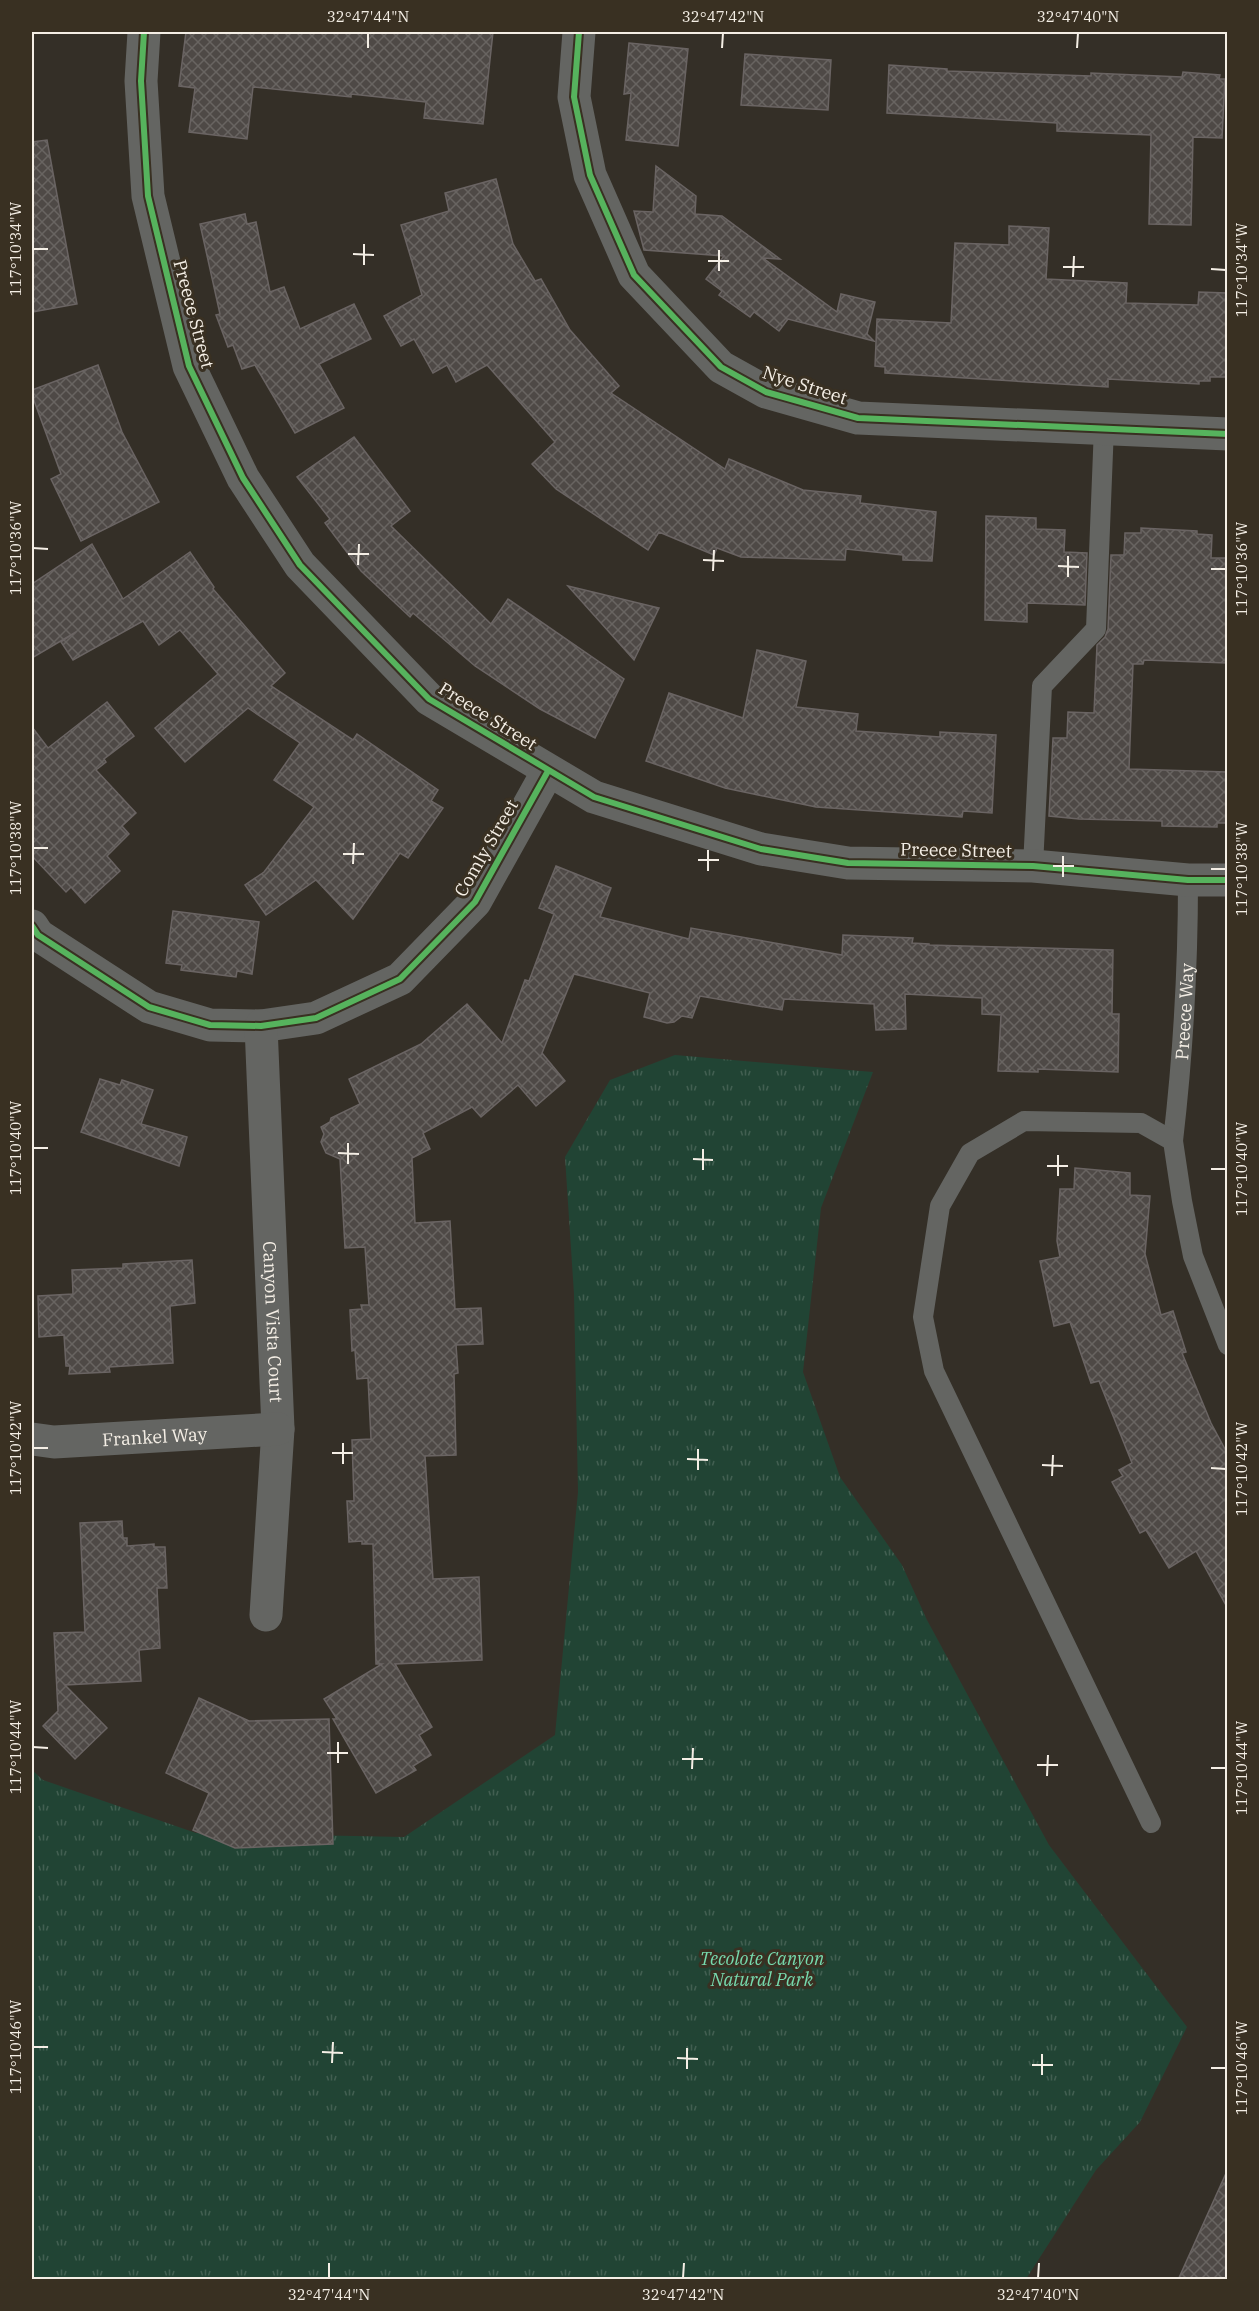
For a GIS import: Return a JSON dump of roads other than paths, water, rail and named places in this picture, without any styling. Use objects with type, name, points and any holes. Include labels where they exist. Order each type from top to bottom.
[{"type":"street","name":"Preece Street","points":[[144,32],[141,81],[148,196],[189,366],[243,478],[300,565],[429,699],[594,797],[761,849],[848,863],[1033,866],[1188,880],[1227,880]]},
{"type":"street","name":"Nye Street","points":[[579,32],[574,97],[590,175],[634,275],[721,367],[766,392],[858,418],[1227,434]]},
{"type":"street","name":"Comly Street","points":[[32,926],[38,935],[149,1007],[210,1025],[261,1026],[316,1018],[400,979],[475,902],[548,771]]},
{"type":"street","name":"Canyon Vista Court","points":[[261,1026],[278,1429],[266,1615]]},
{"type":"street","name":"Frankel Way","points":[[32,1439],[54,1442],[278,1429]]},
{"type":"lane","points":[[1033,866],[1042,686],[1096,629],[1104,427]]},
{"type":"lane","name":"Preece Way","points":[[1188,880],[1188,929],[1179,1094],[1173,1141],[1193,1256],[1227,1345]]},
{"type":"lane","points":[[1151,1823],[934,1371],[923,1317],[940,1206],[970,1153],[1024,1121],[1141,1123],[1173,1141]]},
{"type":"park label","name":"Tecolote Canyon Natural Park","points":[[762,1968]]}]
